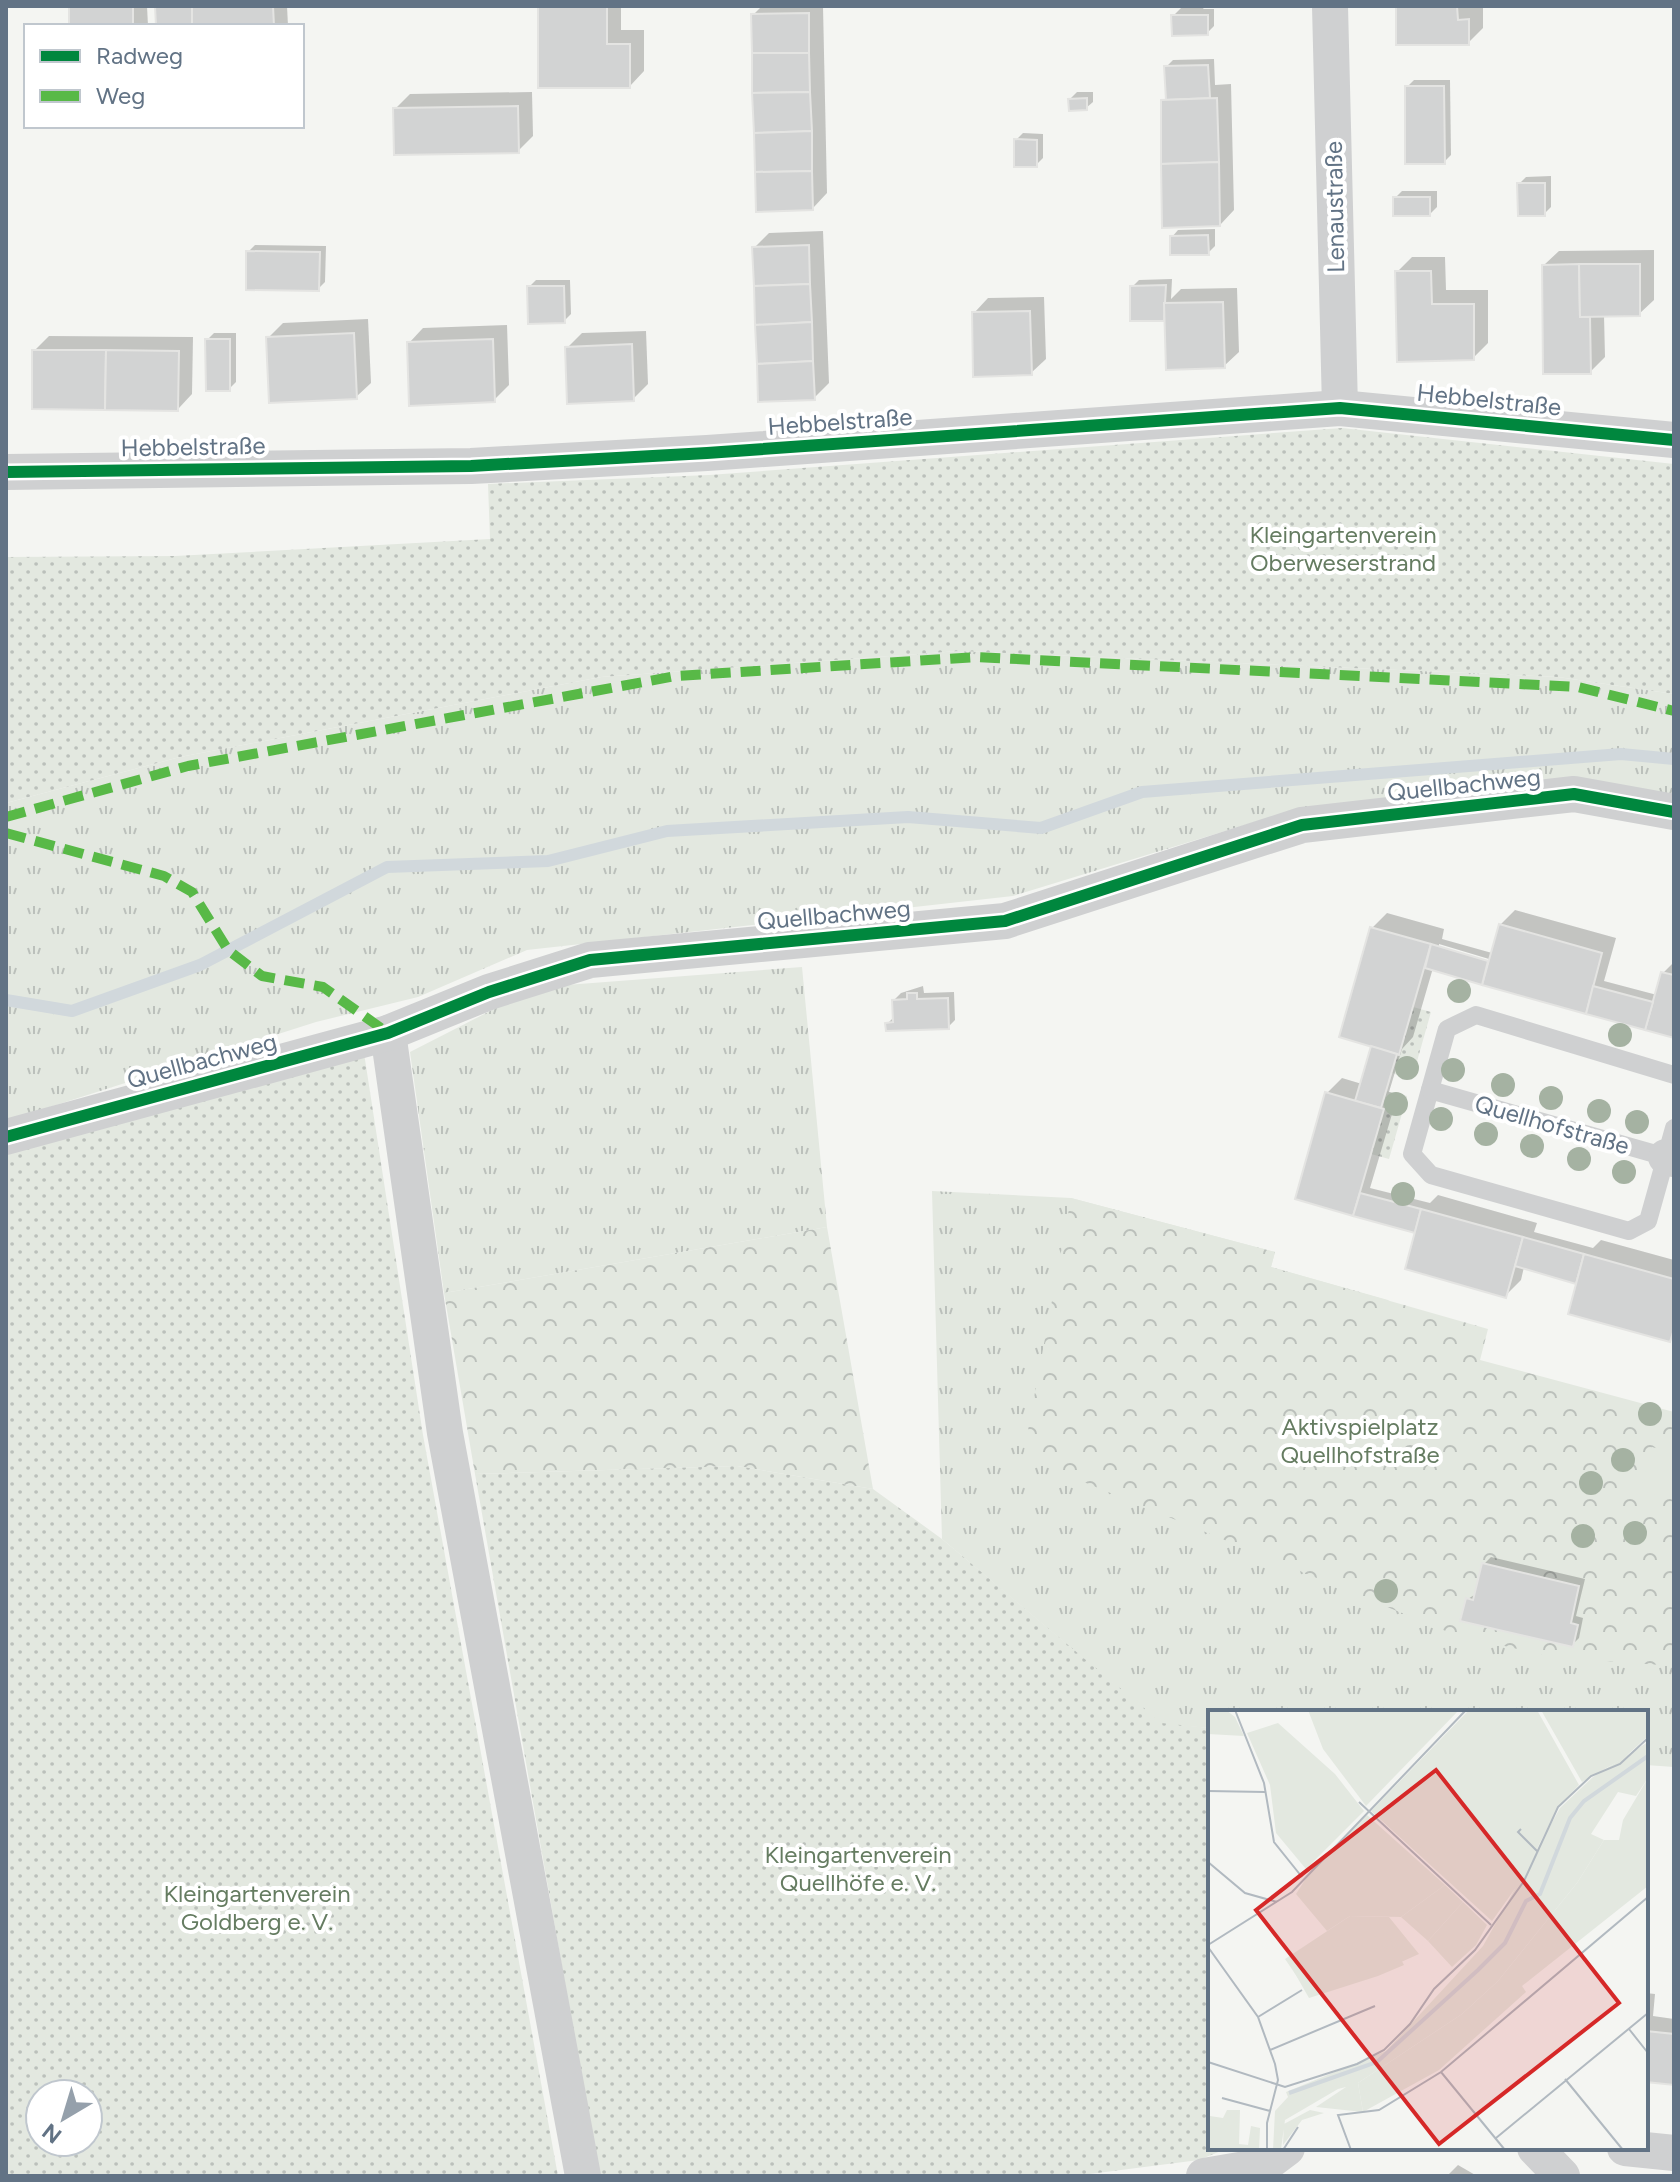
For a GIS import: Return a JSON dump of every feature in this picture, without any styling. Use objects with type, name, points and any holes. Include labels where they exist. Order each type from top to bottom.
[{"type":"street","name":"Lenaustraße","points":[[1330,6],[1340,408]]},
{"type":"street","name":"Hebbelstraße","points":[[6,472],[471,466],[722,452],[1340,408],[1674,440]]},
{"type":"street","name":"Quellbachweg","points":[[6,1137],[388,1033],[489,992],[590,960],[1005,921],[1302,825],[1574,794],[1674,812]]},
{"type":"street","points":[[388,1033],[445,1433],[583,2176]]},
{"type":"street","points":[[1537,2150],[1562,2176]]},
{"type":"street","points":[[1645,2150],[1674,2153]]},
{"type":"street","points":[[1204,2176],[1270,2163]]},
{"type":"lane","points":[[1671,1148],[1648,1221],[1629,1231],[1431,1175],[1412,1154],[1447,1029],[1476,1015],[1674,1075]]},
{"type":"lane","name":"Quellhofstraße","points":[[1430,1090],[1671,1148]]},
{"type":"green space","name":"Kleingartenverein Oberweserstrand","points":[[1342,428],[1674,464],[1674,694],[1558,677],[959,651],[601,677],[180,757],[6,803],[6,557],[175,556],[490,539],[488,484],[709,475]]},
{"type":"green space","points":[[959,651],[1558,677],[1674,694],[1674,798],[1271,817],[1013,896],[527,950],[418,997],[316,1022],[6,1121],[6,803],[180,757],[601,677]]},
{"type":"green space","points":[[802,967],[827,1227],[444,1293],[410,1052],[496,1008],[566,985]]},
{"type":"green space","points":[[1413,1007],[1431,1012],[1412,1079],[1392,1073]]},
{"type":"green space","name":"Kleingartenverein Goldberg e. V.","points":[[364,1053],[423,1435],[558,2176],[6,2176],[6,1153]]},
{"type":"green space","points":[[1386,1091],[1407,1096],[1389,1159],[1371,1154]]},
{"type":"green space","points":[[932,1191],[1071,1198],[1275,1252],[1271,1267],[1388,1300],[1674,1612],[1674,1767],[1648,1765],[1648,1710],[1208,1710],[1208,1728],[1161,1724],[942,1539]]},
{"type":"green space","name":"Aktivspielplatz Quellhofstraße","points":[[1071,1198],[1275,1252],[1271,1267],[1488,1329],[1480,1360],[1674,1412],[1674,1666],[1552,1657],[1453,1634],[1023,1457]]},
{"type":"green space","points":[[827,1227],[873,1489],[737,1466],[475,1474],[444,1293]]},
{"type":"green space","points":[[1652,1447],[1674,1453],[1674,1500],[1640,1491]]},
{"type":"green space","name":"Kleingartenverein Quellhöfe e. V.","points":[[737,1466],[873,1489],[942,1539],[1161,1723],[1208,1728],[1208,2150],[1223,2150],[1199,2160],[1074,2176],[599,2176],[475,1474]]},
{"type":"building","points":[[69,6],[133,6],[133,24],[69,24]]},
{"type":"building","points":[[155,6],[192,6],[192,24],[156,24]]},
{"type":"building","points":[[192,6],[273,6],[274,24],[192,24]]},
{"type":"building","points":[[538,6],[607,6],[607,44],[630,44],[630,88],[538,88]]},
{"type":"building","points":[[1396,6],[1457,6],[1458,20],[1469,19],[1469,45],[1396,45]]},
{"type":"building","points":[[809,13],[809,53],[752,53],[751,14]]},
{"type":"building","points":[[1171,15],[1208,15],[1208,35],[1172,36]]},
{"type":"building","points":[[752,53],[809,53],[810,92],[752,93]]},
{"type":"building","points":[[1208,65],[1210,98],[1166,100],[1164,66]]},
{"type":"building","points":[[1405,86],[1444,86],[1445,164],[1405,164]]},
{"type":"building","points":[[810,92],[812,131],[754,133],[752,93]]},
{"type":"building","points":[[1087,98],[1087,110],[1069,111],[1068,99]]},
{"type":"building","points":[[1217,98],[1219,162],[1161,164],[1161,100]]},
{"type":"building","points":[[518,106],[519,153],[394,155],[393,108]]},
{"type":"building","points":[[812,131],[812,171],[755,172],[754,133]]},
{"type":"building","points":[[1014,139],[1037,140],[1037,167],[1014,167]]},
{"type":"building","points":[[1219,162],[1220,226],[1162,228],[1161,164]]},
{"type":"building","points":[[812,171],[813,210],[756,212],[755,172]]},
{"type":"building","points":[[1517,183],[1545,183],[1545,216],[1518,216]]},
{"type":"building","points":[[1393,197],[1430,197],[1430,216],[1393,216]]},
{"type":"building","points":[[1208,235],[1209,255],[1170,255],[1170,236]]},
{"type":"building","points":[[809,245],[810,284],[754,286],[752,247]]},
{"type":"building","points":[[246,251],[320,252],[319,291],[246,290]]},
{"type":"building","points":[[1579,264],[1580,317],[1590,317],[1591,374],[1543,374],[1542,265]]},
{"type":"building","points":[[1579,264],[1640,264],[1640,316],[1580,317]]},
{"type":"building","points":[[1395,271],[1431,271],[1432,304],[1474,304],[1474,360],[1397,362]]},
{"type":"building","points":[[810,284],[812,322],[755,325],[754,286]]},
{"type":"building","points":[[1166,285],[1164,321],[1130,321],[1130,286]]},
{"type":"building","points":[[527,286],[564,286],[565,323],[528,324]]},
{"type":"building","points":[[1223,302],[1225,368],[1166,370],[1164,303]]},
{"type":"building","points":[[1030,311],[1032,375],[973,377],[972,312]]},
{"type":"building","points":[[812,322],[813,361],[757,364],[755,325]]},
{"type":"building","points":[[354,333],[357,399],[269,403],[266,337]]},
{"type":"building","points":[[205,339],[230,339],[230,391],[206,391]]},
{"type":"building","points":[[493,339],[495,402],[409,406],[407,342]]},
{"type":"building","points":[[632,344],[634,401],[567,404],[565,347]]},
{"type":"building","points":[[32,350],[106,350],[105,410],[32,409]]},
{"type":"building","points":[[106,350],[179,351],[178,411],[105,410]]},
{"type":"building","points":[[813,361],[815,400],[758,402],[757,364]]},
{"type":"building","points":[[1499,924],[1602,953],[1586,1014],[1482,985]]},
{"type":"building","points":[[1370,927],[1431,944],[1399,1055],[1339,1037]]},
{"type":"building","points":[[1431,944],[1488,961],[1482,985],[1425,968]]},
{"type":"building","points":[[1661,972],[1674,975],[1674,1038],[1645,1030]]},
{"type":"building","points":[[1593,986],[1653,1002],[1645,1030],[1586,1014]]},
{"type":"building","points":[[907,993],[917,993],[917,999],[948,998],[949,1029],[886,1031],[885,1023],[893,1022],[892,1000],[907,999]]},
{"type":"building","points":[[1371,1046],[1397,1054],[1381,1108],[1355,1101]]},
{"type":"building","points":[[1325,1092],[1384,1109],[1353,1216],[1295,1199]]},
{"type":"building","points":[[1360,1193],[1421,1209],[1415,1233],[1353,1216]]},
{"type":"building","points":[[1421,1209],[1523,1237],[1506,1298],[1405,1269]]},
{"type":"building","points":[[1523,1237],[1584,1254],[1576,1284],[1515,1266]]},
{"type":"building","points":[[1584,1254],[1674,1279],[1674,1329],[1670,1342],[1568,1314]]},
{"type":"building","points":[[1482,1563],[1579,1586],[1571,1623],[1578,1625],[1573,1647],[1460,1621],[1466,1598],[1473,1600]]},
{"type":"building","points":[[1648,2031],[1674,2034],[1674,2085],[1648,2082]]},
{"type":"waterway","points":[[6,1000],[72,1011],[200,965],[387,867],[548,861],[667,831],[908,817],[1041,828],[1142,792],[1621,754],[1674,759]]},
{"type":"marked path","points":[[6,817],[188,766],[676,676],[977,657],[1578,687],[1674,711]]},
{"type":"marked path","points":[[6,833],[164,876],[192,892],[228,950],[262,976],[323,987],[388,1033]]},
{"type":"cycle path","points":[[6,472],[471,466],[707,453],[1340,408],[1674,440]]},
{"type":"cycle path","points":[[6,1137],[388,1033],[489,992],[590,960],[1005,921],[1302,825],[1574,794],[1674,812]]}]
